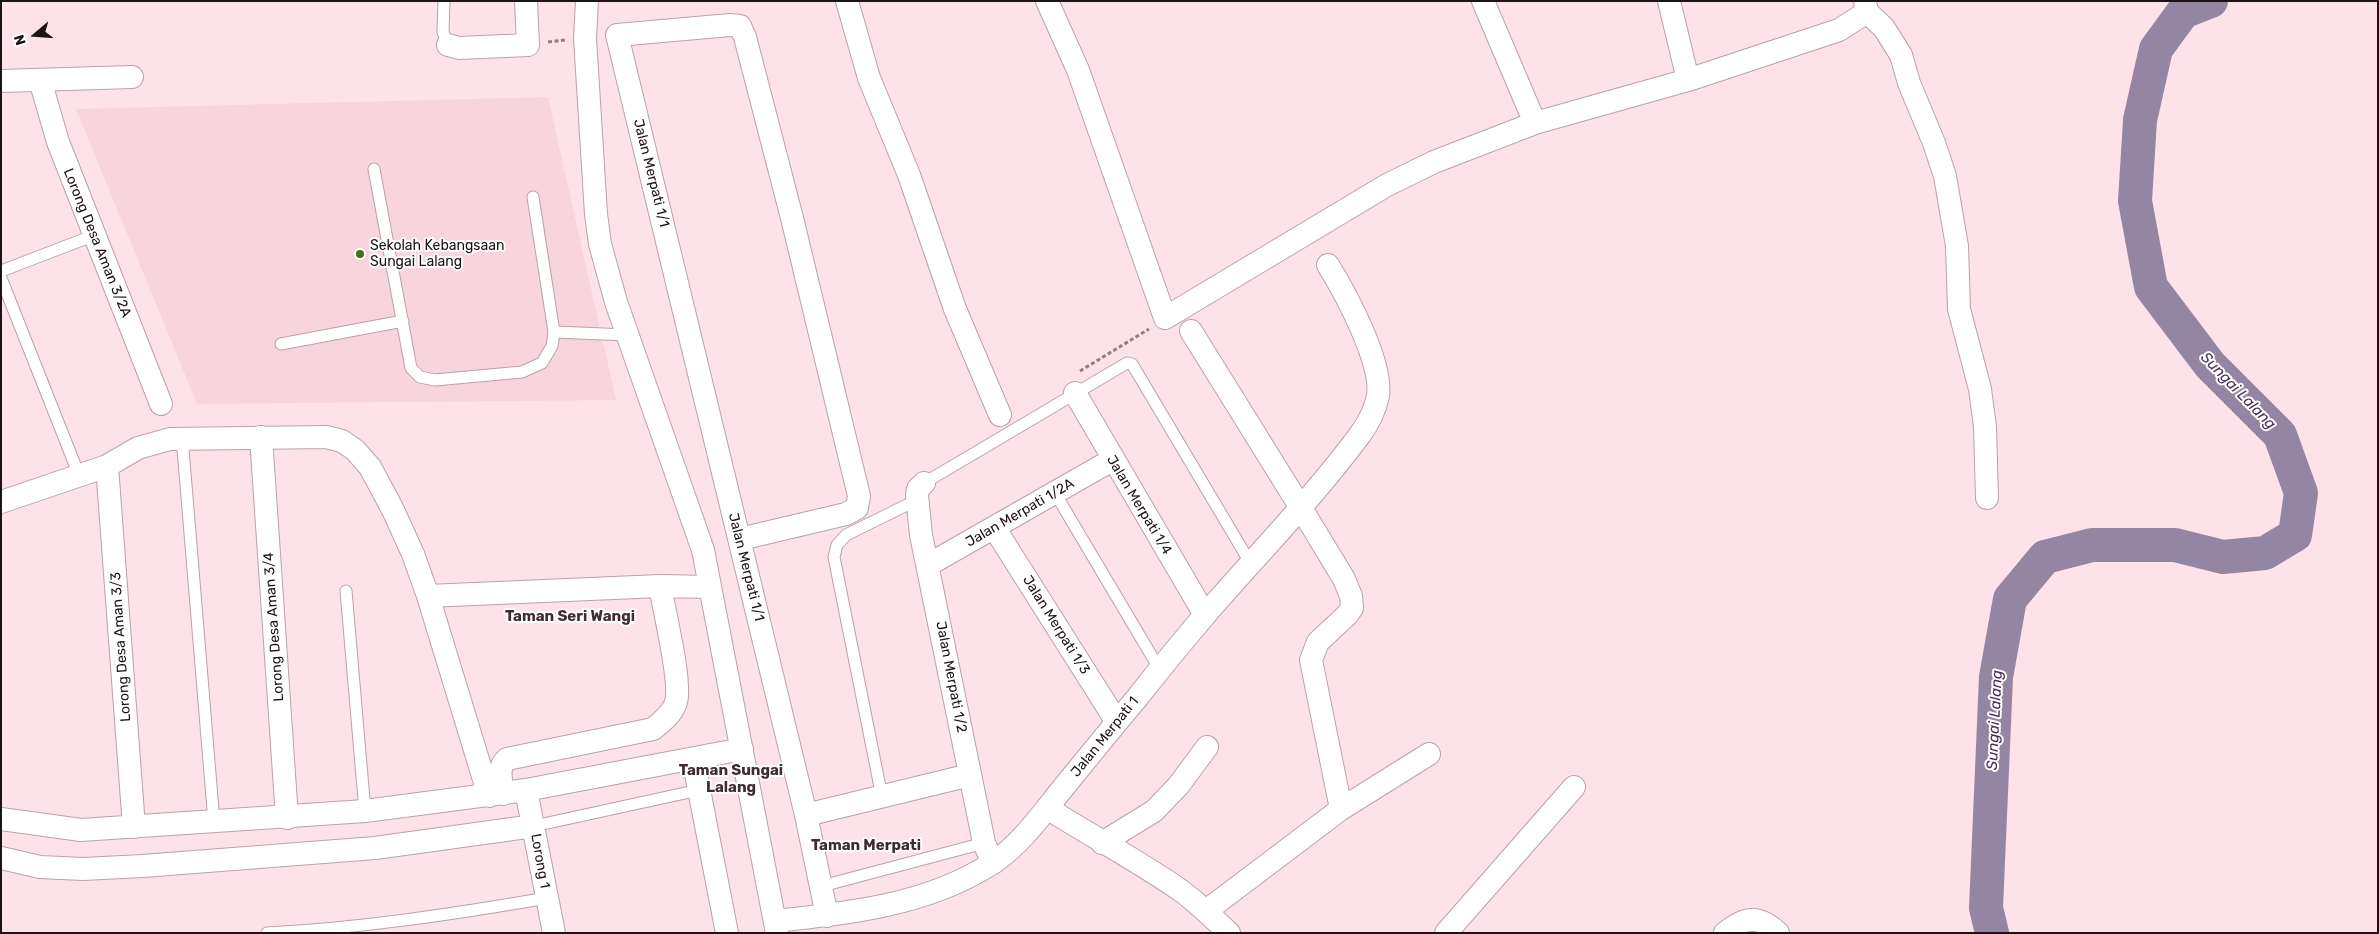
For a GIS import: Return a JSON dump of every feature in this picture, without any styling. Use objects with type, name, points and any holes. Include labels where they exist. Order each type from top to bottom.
[{"type":"street","points":[[448,45],[459,48],[528,45],[526,1]]},
{"type":"street","points":[[587,1],[585,38],[596,214],[600,244],[607,273],[628,336],[695,523],[710,587],[776,927]]},
{"type":"street","points":[[846,1],[869,78],[909,175],[955,309],[1000,415]]},
{"type":"street","points":[[1047,1],[1078,70],[1166,318],[1387,185],[1434,162],[1535,123],[1688,80],[1839,30],[1866,7],[1884,28],[1901,55],[1909,83],[1934,143],[1945,176],[1957,246],[1960,309],[1980,388],[1985,427],[1987,498]]},
{"type":"street","points":[[1483,1],[1535,123]]},
{"type":"street","points":[[1669,1],[1688,80]]},
{"type":"street","points":[[585,38],[730,25],[740,26],[745,38],[789,208],[859,496],[857,508],[846,514],[740,540]]},
{"type":"street","name":"Jalan Merpati 1/1","points":[[617,35],[806,815],[827,916]]},
{"type":"street","points":[[1,81],[132,77]]},
{"type":"street","name":"Lorong Desa Aman 3/2A","points":[[40,80],[58,142],[161,404]]},
{"type":"street","name":"Jalan Merpati 1","points":[[776,927],[908,900],[968,877],[989,853],[1009,851],[1047,808],[1205,615],[1301,508],[1361,434],[1372,416],[1379,386],[1376,372],[1350,305],[1328,265]]},
{"type":"street","points":[[1191,331],[1301,508],[1344,579],[1352,596],[1352,608],[1318,642],[1312,660],[1341,809]]},
{"type":"street","name":"Jalan Merpati 1/4","points":[[1074,384],[1112,460],[1205,615]]},
{"type":"street","points":[[1,502],[107,466],[151,443],[182,437],[326,437],[342,441],[355,450],[370,467],[394,510],[413,554],[496,795]]},
{"type":"street","name":"Lorong Desa Aman 3/4","points":[[260,437],[287,818]]},
{"type":"street","name":"Jalan Merpati 1/2A","points":[[928,565],[995,529],[1112,460]]},
{"type":"street","name":"Lorong Desa Aman 3/3","points":[[107,466],[134,827]]},
{"type":"street","name":"Jalan Merpati 1/2","points":[[920,490],[921,535],[970,776],[989,853]]},
{"type":"street","name":"Jalan Merpati 1/3","points":[[995,529],[1117,722]]},
{"type":"street","points":[[428,596],[660,586],[710,587]]},
{"type":"street","points":[[496,795],[500,770],[502,764],[507,760],[653,729],[665,720],[676,703],[676,678],[660,586]]},
{"type":"street","points":[[1102,843],[1154,811],[1179,786],[1207,747]]},
{"type":"street","points":[[1,819],[80,830],[287,818],[365,811],[496,795],[742,749]]},
{"type":"street","points":[[1206,911],[1341,809],[1429,754]]},
{"type":"street","points":[[693,759],[727,933]]},
{"type":"street","points":[[806,815],[970,776]]},
{"type":"street","points":[[1446,933],[1574,788]]},
{"type":"street","name":"Lorong 1","points":[[526,790],[554,933]]},
{"type":"street","points":[[1047,808],[1181,891],[1229,933]]},
{"type":"street","points":[[1,858],[40,867],[82,869],[143,866],[375,848],[534,826]]},
{"type":"street","points":[[1725,933],[1745,920],[1759,919],[1778,933]]},
{"type":"lane","points":[[444,1],[443,32],[448,45]]},
{"type":"lane","points":[[374,170],[411,368],[420,377],[435,380],[522,372],[542,363],[552,346],[554,332],[533,198]]},
{"type":"lane","points":[[1,271],[95,235]]},
{"type":"lane","points":[[1,278],[79,475]]},
{"type":"lane","points":[[281,344],[403,321]]},
{"type":"lane","points":[[554,332],[628,336]]},
{"type":"lane","points":[[882,797],[834,557],[837,545],[846,535],[920,490],[1074,384],[1127,363],[1132,364],[1251,564]]},
{"type":"lane","points":[[182,437],[214,822]]},
{"type":"lane","points":[[1056,493],[1160,670]]},
{"type":"lane","points":[[346,592],[365,811]]},
{"type":"lane","points":[[534,826],[699,790]]},
{"type":"lane","points":[[822,886],[989,853]]},
{"type":"lane","points":[[267,933],[395,922],[547,898]]},
{"type":"path","points":[[528,45],[585,38]]},
{"type":"path","points":[[1074,384],[1166,318]]},
{"type":"shaded area","name":"Sekolah Kebangsaan Sungai Lalang","points":[[548,97],[616,400],[197,404],[76,109]]},
{"type":"waterway","name":"Sungai Lalang","points":[[1992,933],[1986,908],[1996,677],[2010,599],[2045,557],[2092,545],[2175,545],[2223,557],[2265,553],[2295,535],[2301,493],[2280,435],[2210,365],[2151,287],[2135,201],[2140,120],[2156,49],[2183,12],[2211,1]]},
{"type":"place","name":"Sekolah Kebangsaan Sungai Lalang","points":[[360,254]]},
{"type":"district","name":"Taman Seri Wangi","points":[[570,617]]},
{"type":"district","name":"Taman Sungai Lalang","points":[[731,780]]},
{"type":"district","name":"Taman Merpati","points":[[866,846]]}]
